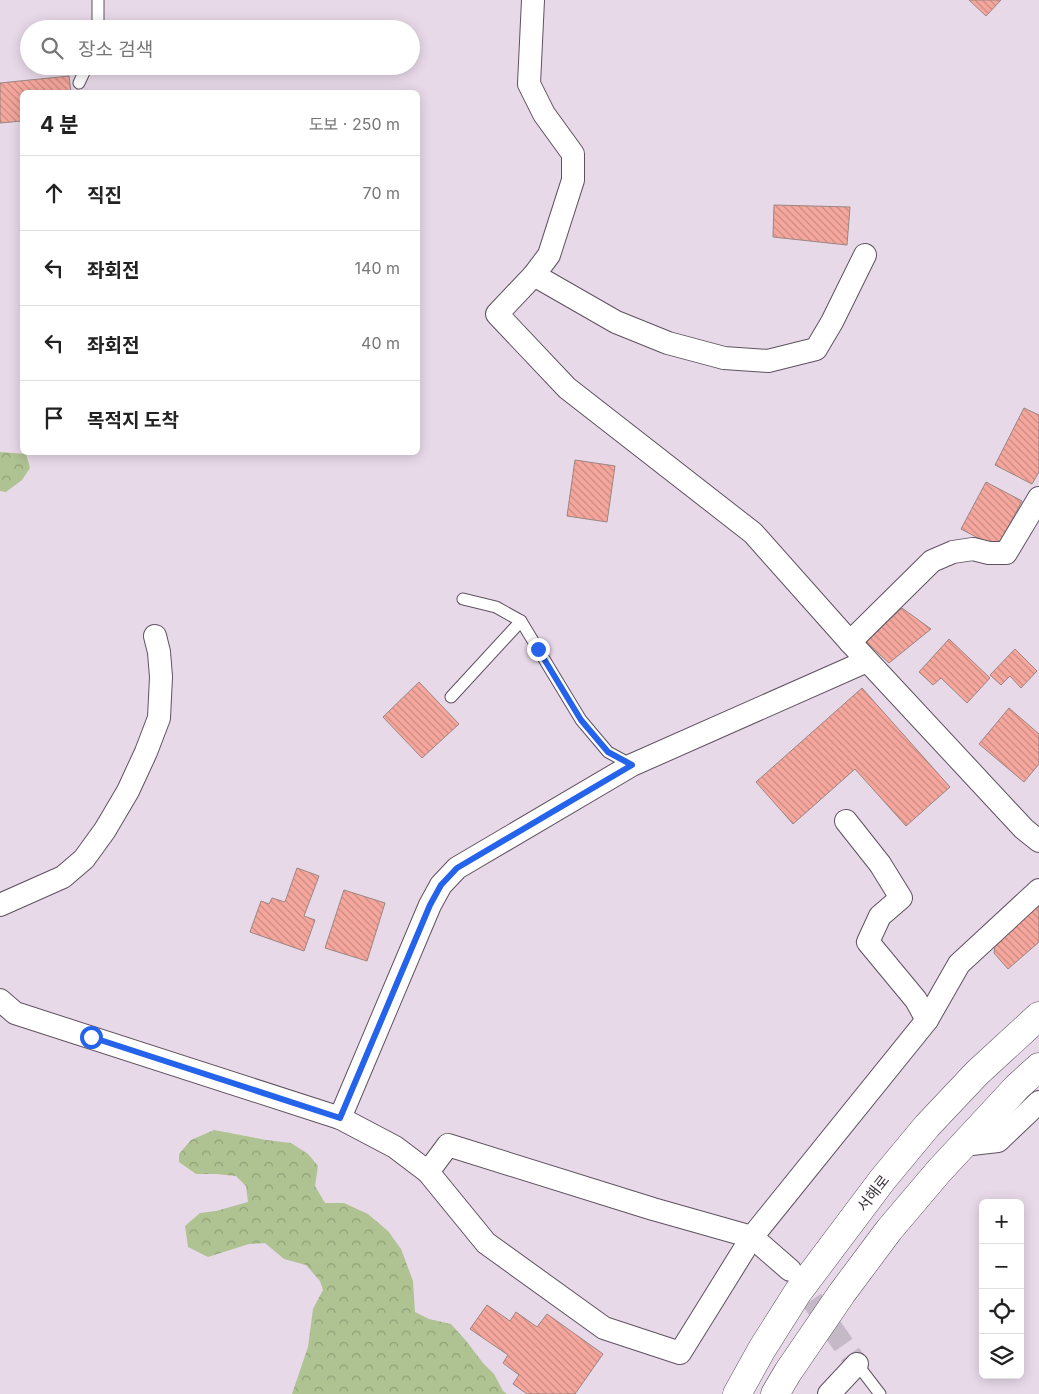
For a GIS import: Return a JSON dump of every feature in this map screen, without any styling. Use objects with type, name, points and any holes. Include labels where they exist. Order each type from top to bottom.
[{"type":"highway","name":"서해로","points":[[737,1394],[762,1349],[798,1292],[882,1179],[927,1126],[971,1080],[1039,1016]]},
{"type":"highway","points":[[775,1394],[842,1293],[883,1238],[939,1171],[1017,1087],[1039,1067]]},
{"type":"street","points":[[533,0],[529,84],[544,114],[573,154],[573,180],[549,255],[534,275],[497,314],[568,388],[753,533],[867,661],[1024,829],[1039,841]]},
{"type":"street","points":[[534,275],[616,322],[668,343],[724,358],[768,361],[816,349],[832,322],[865,255]]},
{"type":"street","points":[[850,642],[932,561],[953,552],[973,549],[989,553],[1006,552],[1039,498]]},
{"type":"street","points":[[0,905],[63,877],[84,859],[105,830],[128,791],[159,718],[161,678],[159,652],[155,636]]},
{"type":"street","points":[[340,1118],[430,905],[441,885],[457,868],[632,765],[867,661]]},
{"type":"street","points":[[846,821],[880,864],[901,898],[880,916],[868,942],[916,1000],[927,1020]]},
{"type":"street","points":[[5,1011],[340,1118],[395,1146],[428,1172],[486,1243],[604,1328],[680,1353],[752,1237],[927,1020],[959,964],[1039,890]]},
{"type":"street","points":[[963,1145],[998,1141],[1039,1102]]},
{"type":"street","points":[[428,1172],[448,1145],[653,1210],[752,1237],[790,1270]]},
{"type":"street","points":[[829,1394],[858,1364]]},
{"type":"lane","points":[[98,0],[98,20]]},
{"type":"lane","points":[[79,82],[82,75]]},
{"type":"lane","points":[[463,599],[496,607],[521,621],[581,720],[608,752],[632,765]]},
{"type":"lane","points":[[451,697],[521,621]]},
{"type":"lane","points":[[858,1364],[880,1394]]},
{"type":"green space","points":[[0,452],[26,455],[30,468],[22,480],[6,492],[0,491]]},
{"type":"green space","points":[[214,1130],[291,1143],[308,1154],[318,1166],[315,1186],[325,1203],[344,1203],[368,1214],[388,1231],[401,1249],[413,1281],[415,1312],[429,1319],[451,1324],[494,1374],[503,1391],[507,1394],[292,1394],[308,1347],[313,1309],[323,1290],[320,1281],[306,1265],[284,1259],[265,1243],[249,1244],[208,1257],[188,1247],[185,1226],[200,1213],[216,1211],[248,1202],[246,1186],[236,1176],[196,1174],[179,1162],[179,1154],[191,1140]]},
{"type":"building","points":[[969,0],[1001,0],[986,16]]},
{"type":"building","points":[[69,76],[71,90],[20,90],[20,121],[0,123],[0,83]]},
{"type":"building","points":[[774,205],[850,207],[847,245],[773,237]]},
{"type":"building","points":[[1024,408],[1039,415],[1039,472],[1032,484],[995,465]]},
{"type":"building","points":[[575,460],[615,466],[607,522],[567,516]]},
{"type":"building","points":[[986,482],[1022,501],[997,548],[961,529]]},
{"type":"building","points":[[902,608],[931,629],[889,663],[866,642]]},
{"type":"building","points":[[949,639],[990,678],[967,703],[941,678],[933,685],[919,672]]},
{"type":"building","points":[[1015,649],[1037,671],[1021,688],[1010,676],[1001,685],[990,675]]},
{"type":"building","points":[[419,682],[459,724],[422,758],[383,717]]},
{"type":"building","points":[[862,688],[950,787],[906,826],[855,769],[793,824],[756,782]]},
{"type":"building","points":[[1009,708],[1039,734],[1039,764],[1024,782],[979,744]]},
{"type":"building","points":[[297,868],[319,876],[304,916],[315,920],[304,951],[250,932],[261,901],[269,904],[272,898],[285,902]]},
{"type":"building","points":[[344,890],[385,903],[367,961],[325,948]]},
{"type":"building","points":[[1039,905],[1039,942],[1008,969],[994,953],[995,944]]},
{"type":"building","points":[[487,1305],[510,1321],[516,1312],[537,1327],[547,1314],[603,1354],[575,1394],[527,1394],[513,1384],[519,1375],[503,1363],[508,1355],[470,1329]]},
{"type":"tunnel","points":[[793,1273],[857,1364]]},
{"type":"route","points":[[91,1037],[340,1118],[430,905],[441,885],[457,868],[632,765],[608,752],[581,720],[538,649]]}]
